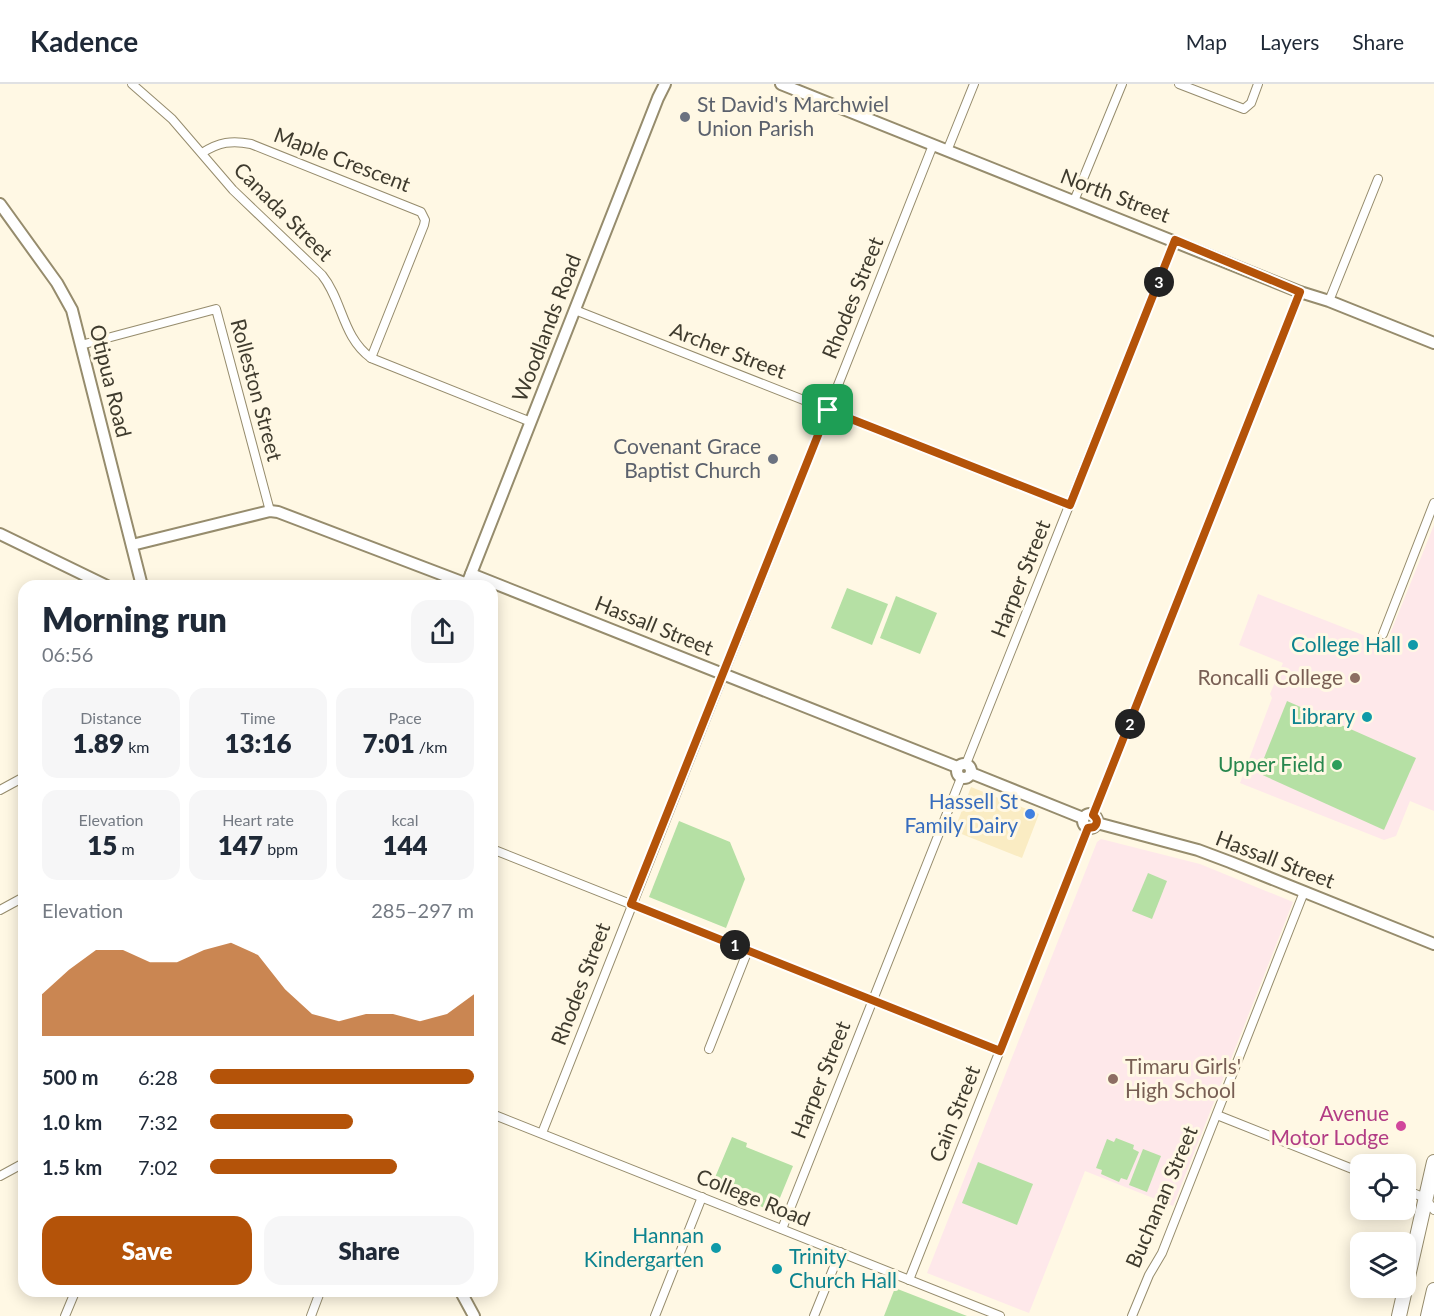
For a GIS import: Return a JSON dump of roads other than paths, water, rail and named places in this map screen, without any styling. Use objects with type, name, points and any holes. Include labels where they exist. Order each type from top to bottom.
[{"type":"highway","points":[[1400,1316],[1434,1162]]},
{"type":"highway","points":[[1428,1316],[1434,1290]]},
{"type":"street","name":"Canada Street","points":[[132,84],[172,119],[241,198],[322,275],[350,336],[370,358],[531,422]]},
{"type":"street","name":"Woodlands Road","points":[[469,580],[658,98],[666,84]]},
{"type":"street","name":"North Street","points":[[781,84],[1300,292],[1329,301],[1434,343]]},
{"type":"street","points":[[947,151],[974,84]]},
{"type":"street","points":[[1074,201],[1122,84]]},
{"type":"street","points":[[1179,84],[1244,108],[1251,103],[1258,84]]},
{"type":"street","name":"Maple Crescent","points":[[202,153],[212,146],[228,141],[251,144],[421,212],[425,220],[424,225],[370,358]]},
{"type":"street","name":"Rhodes Street","points":[[542,1133],[933,145]]},
{"type":"street","points":[[1329,301],[1378,178]]},
{"type":"street","name":"Otipua Road","points":[[0,204],[62,292],[72,310],[141,580]]},
{"type":"street","name":"Harper Street","points":[[782,1229],[1175,240]]},
{"type":"street","name":"Cain Street","points":[[909,1280],[1300,292]]},
{"type":"street","name":"Rolleston Street","points":[[81,345],[216,309],[270,511]]},
{"type":"street","name":"Archer Street","points":[[575,310],[1070,505]]},
{"type":"street","points":[[1383,634],[1434,503]]},
{"type":"street","name":"Hassall Street","points":[[132,545],[270,511],[292,516],[463,580]]},
{"type":"street","points":[[0,534],[95,580]]},
{"type":"street","name":"Hassall Street","points":[[498,593],[723,675],[1090,821],[1197,850],[1434,944]]},
{"type":"street","points":[[0,790],[18,780]]},
{"type":"street","points":[[498,851],[1000,1051]]},
{"type":"street","name":"Buchanan Street","points":[[1132,1316],[1149,1275],[1162,1253],[1304,892]]},
{"type":"street","points":[[0,910],[18,900]]},
{"type":"street","points":[[709,1049],[748,950]]},
{"type":"street","points":[[1217,1115],[1350,1168]]},
{"type":"street","name":"College Road","points":[[498,1116],[1000,1316]]},
{"type":"street","points":[[0,1176],[18,1166]]},
{"type":"street","points":[[1416,1194],[1425,1198],[1434,1210]]},
{"type":"street","points":[[655,1316],[702,1197]]},
{"type":"street","points":[[814,1316],[840,1252]]},
{"type":"street","points":[[65,1316],[73,1297]]},
{"type":"street","points":[[311,1316],[318,1297]]},
{"type":"street","points":[[464,1297],[474,1316]]},
{"type":"place","name":"St David's Marchwiel Union Parish","points":[[685,117]]},
{"type":"place","name":"Covenant Grace Baptist Church","points":[[773,459]]},
{"type":"place","name":"College Hall","points":[[1413,645]]},
{"type":"place","name":"Roncalli College","points":[[1355,678]]},
{"type":"place","name":"Library","points":[[1367,717]]},
{"type":"place","name":"Upper Field","points":[[1337,765]]},
{"type":"place","name":"Hassell St Family Dairy","points":[[1030,814]]},
{"type":"place","name":"Timaru Girls' High School","points":[[1113,1079]]},
{"type":"place","name":"Avenue Motor Lodge","points":[[1401,1126]]},
{"type":"place","name":"Hannan Kindergarten","points":[[716,1248]]},
{"type":"place","name":"Trinity Church Hall","points":[[777,1269]]}]
